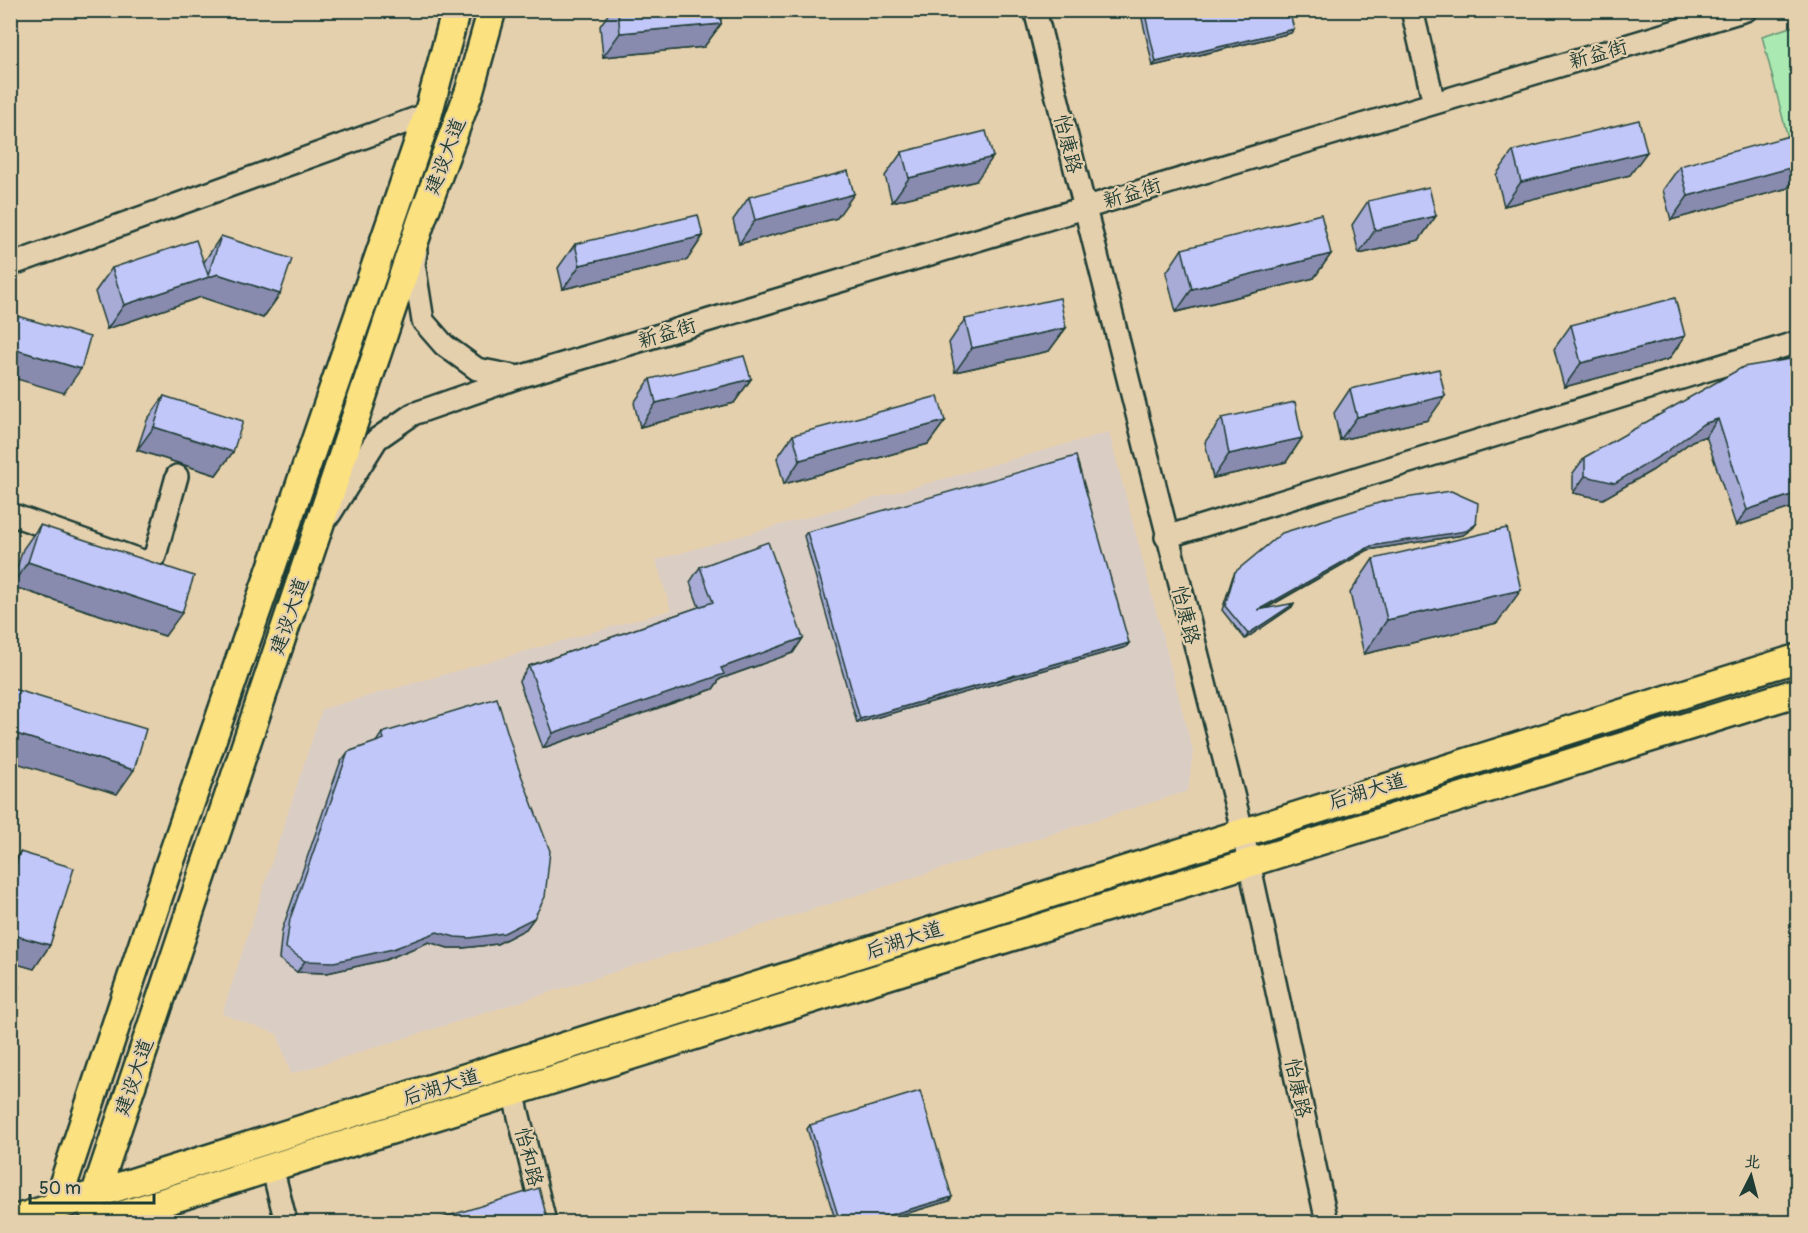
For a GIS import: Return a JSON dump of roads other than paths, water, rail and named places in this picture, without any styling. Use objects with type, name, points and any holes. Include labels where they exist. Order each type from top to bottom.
[{"type":"main road","name":"建设大道","points":[[53,1215],[169,865],[428,114],[456,10]]},
{"type":"main road","name":"建设大道","points":[[86,1222],[422,219],[469,92],[492,10]]},
{"type":"main road","name":"后湖大道","points":[[10,1221],[53,1215],[94,1195],[455,1083],[1242,830],[1797,658]]},
{"type":"main road","name":"后湖大道","points":[[100,1222],[1797,692]]},
{"type":"street","name":"怡康路","points":[[1035,10],[1166,537],[1242,830],[1327,1222]]},
{"type":"street","points":[[1412,10],[1434,102]]},
{"type":"street","name":"新益街","points":[[315,538],[377,439],[413,414],[519,377],[1746,10]]},
{"type":"street","points":[[10,265],[428,114]]},
{"type":"street","points":[[422,219],[414,264],[423,321],[444,345],[477,369],[519,377]]},
{"type":"street","points":[[1166,537],[1797,342]]},
{"type":"street","points":[[10,514],[145,562],[154,556],[177,476]]},
{"type":"street","name":"怡和路","points":[[513,1092],[545,1222]]},
{"type":"street","points":[[272,1167],[286,1222]]}]
